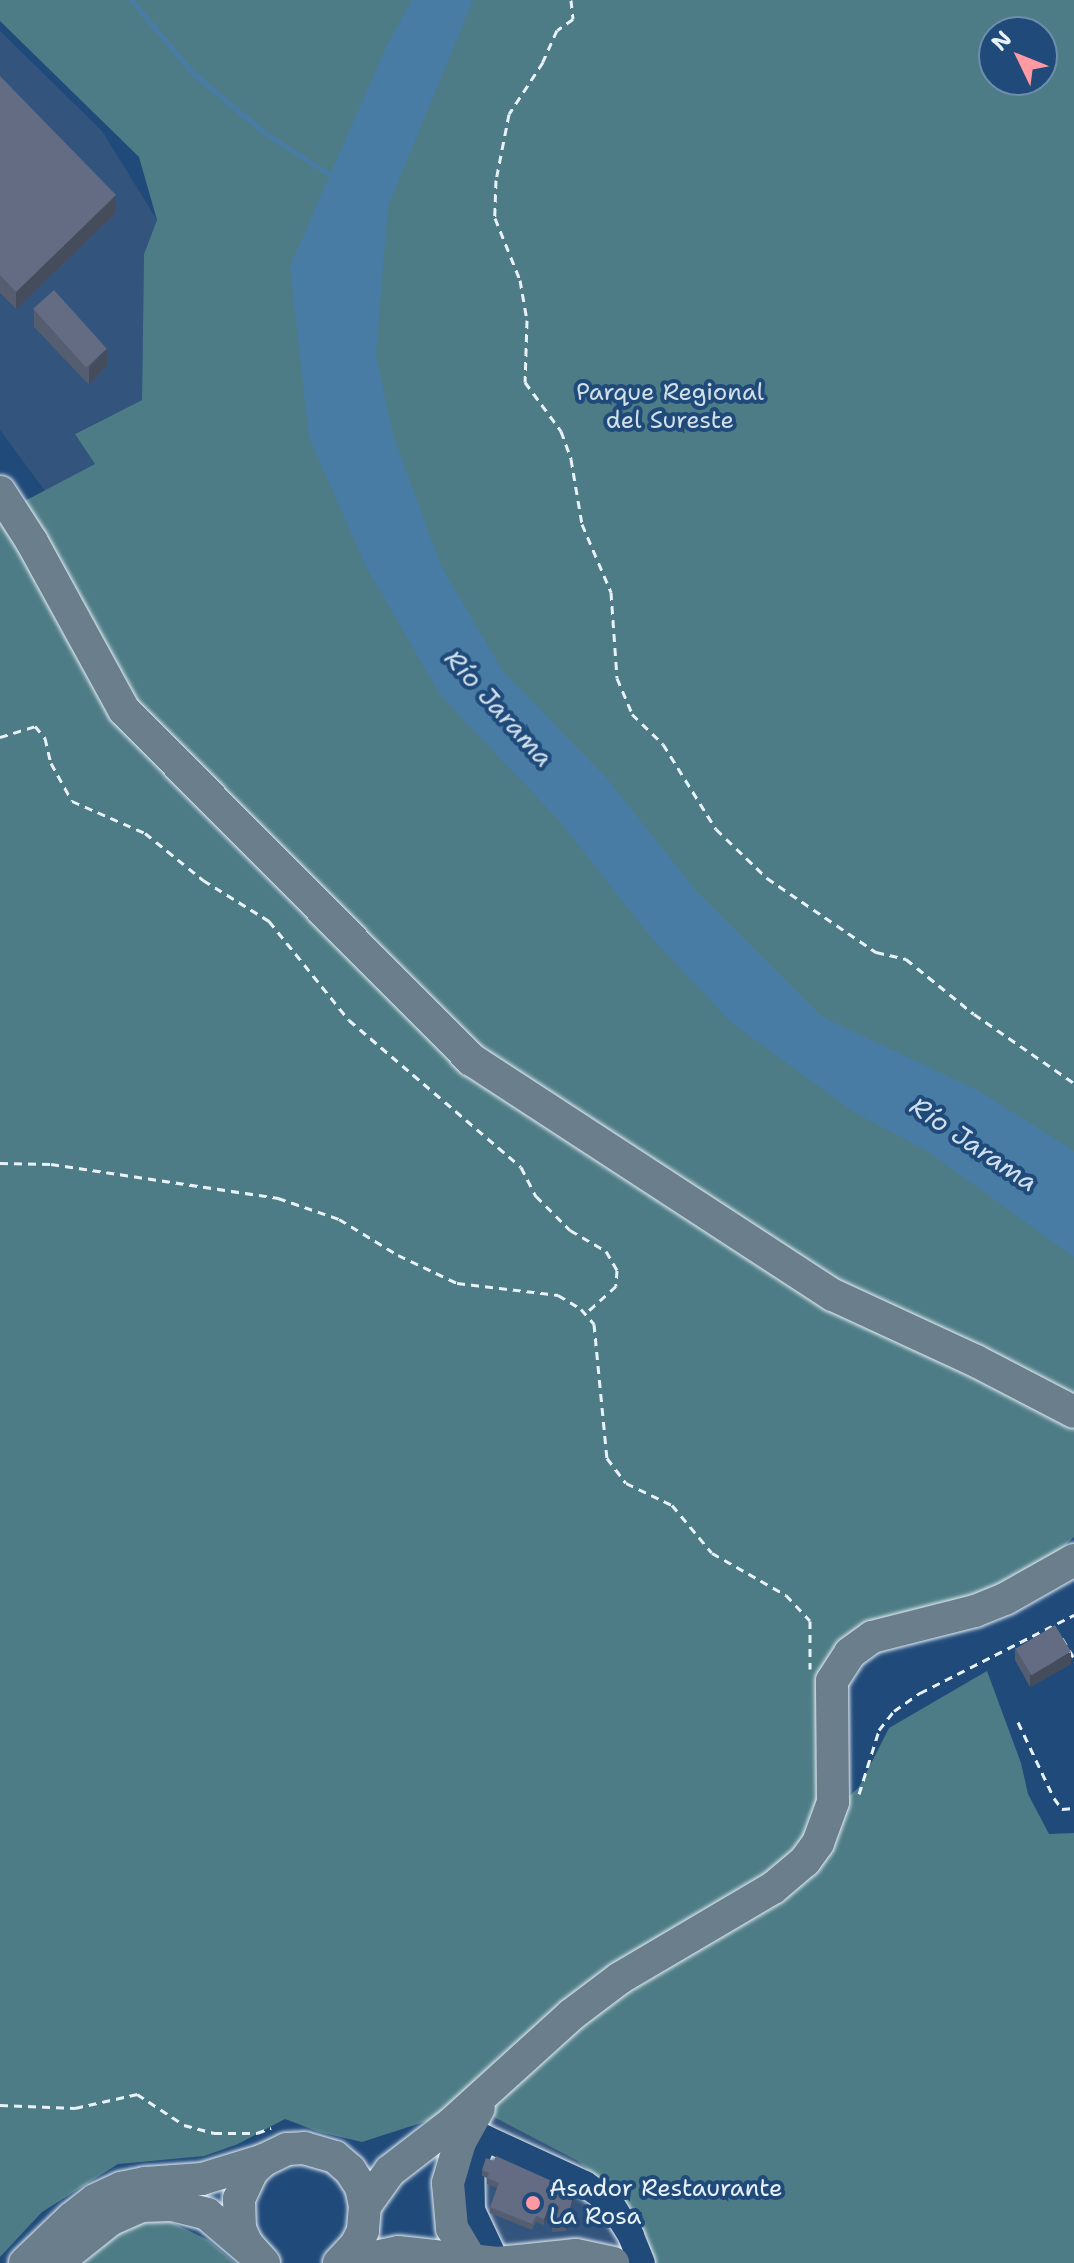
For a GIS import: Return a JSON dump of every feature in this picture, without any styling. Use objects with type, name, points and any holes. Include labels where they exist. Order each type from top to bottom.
[{"type":"main road","points":[[0,492],[32,542],[124,710],[472,1060],[833,1295],[976,1361],[1074,1412]]},
{"type":"main road","points":[[339,2263],[356,2245],[366,2211],[390,2171],[431,2140],[545,2037],[620,1978],[763,1894],[805,1861],[822,1834],[833,1802],[832,1681],[850,1653],[872,1637],[975,1611],[1005,1599],[1074,1560]]},
{"type":"main road","points":[[473,2263],[452,2228],[448,2183],[460,2142],[500,2079]]},
{"type":"main road","points":[[56,2263],[110,2220],[276,2155],[312,2149],[335,2157],[375,2159],[431,2140]]},
{"type":"main road","points":[[261,2260],[247,2244],[238,2214],[244,2184],[276,2155]]},
{"type":"main road","points":[[335,2157],[350,2170],[361,2187],[366,2211],[389,2234],[431,2254]]},
{"type":"main road","points":[[25,2263],[95,2200],[145,2183],[178,2193],[261,2260]]},
{"type":"main road","points":[[346,2263],[383,2253],[431,2254],[473,2263],[576,2255],[613,2263]]},
{"type":"lane","points":[[497,2263],[472,2210],[471,2171],[485,2138],[585,2184],[610,2202],[631,2236],[642,2263]]},
{"type":"path","points":[[571,0],[573,19],[557,30],[543,62],[509,114],[496,180],[495,218],[520,280],[527,320],[525,382],[561,431],[571,459],[582,524],[611,592],[617,678],[632,714],[663,744],[716,829],[767,878],[876,952],[906,959],[974,1014],[1074,1083]]},
{"type":"path","points":[[0,737],[35,726],[45,738],[51,763],[72,801],[145,833],[203,880],[269,921],[349,1020],[521,1167],[536,1196],[570,1230],[606,1251],[617,1270],[616,1286],[585,1314]]},
{"type":"path","points":[[0,1163],[51,1164],[278,1198],[339,1219],[398,1255],[457,1283],[558,1295],[594,1324],[607,1458],[626,1483],[672,1505],[712,1553],[786,1595],[810,1621],[812,1680]]},
{"type":"path","points":[[855,1805],[879,1730],[894,1711],[920,1693],[1074,1615]]},
{"type":"path","points":[[1051,1626],[1072,1650],[1074,1658]]},
{"type":"path","points":[[1018,1722],[1054,1798],[1062,1809],[1074,1808]]},
{"type":"path","points":[[0,2105],[75,2108],[137,2094],[184,2125],[214,2133],[257,2133],[271,2128],[280,2130],[276,2155]]},
{"type":"shaded area","points":[[0,31],[102,131],[157,220],[144,254],[142,400],[76,433],[96,464],[45,491],[0,430]]},
{"type":"shaded area","points":[[486,2113],[576,2160],[610,2187],[625,2256],[479,2253]]},
{"type":"green space","name":"Parque Regional del Sureste","points":[[0,0],[1074,0],[1074,1537],[1048,1561],[977,1596],[849,1642],[843,1802],[859,1787],[889,1728],[987,1671],[1021,1763],[1028,1794],[1049,1834],[1074,1833],[1074,2263],[652,2263],[610,2187],[576,2160],[486,2113],[452,2106],[427,2121],[362,2142],[319,2132],[285,2119],[238,2144],[204,2156],[118,2164],[42,2212],[0,2257],[0,514],[95,464],[75,434],[142,400],[144,254],[157,220],[139,157],[0,21]]},
{"type":"green space","points":[[167,2220],[208,2240],[235,2263],[83,2263],[130,2225]]},
{"type":"water","name":"Río Jarama","points":[[412,0],[473,0],[388,206],[376,354],[393,435],[441,566],[502,670],[608,780],[697,892],[821,1016],[979,1091],[1074,1151],[1074,1257],[927,1151],[854,1112],[731,1022],[650,936],[558,819],[441,696],[367,568],[309,438],[290,266],[387,45]]},
{"type":"building","points":[[0,76],[116,195],[16,292],[0,275]]},
{"type":"building","points":[[54,290],[107,349],[86,367],[33,309]]},
{"type":"building","points":[[1055,1625],[1071,1652],[1032,1675],[1016,1649]]},
{"type":"building","name":"Asador Restaurante La Rosa","points":[[496,2156],[574,2191],[566,2225],[552,2226],[560,2207],[550,2203],[544,2219],[536,2216],[532,2224],[490,2207],[499,2183],[487,2178],[489,2173],[482,2170],[486,2158],[494,2161]]},
{"type":"waterway","points":[[131,0],[194,74],[266,134],[334,177]]},
{"type":"place","name":"Asador Restaurante La Rosa","points":[[533,2203]]}]
